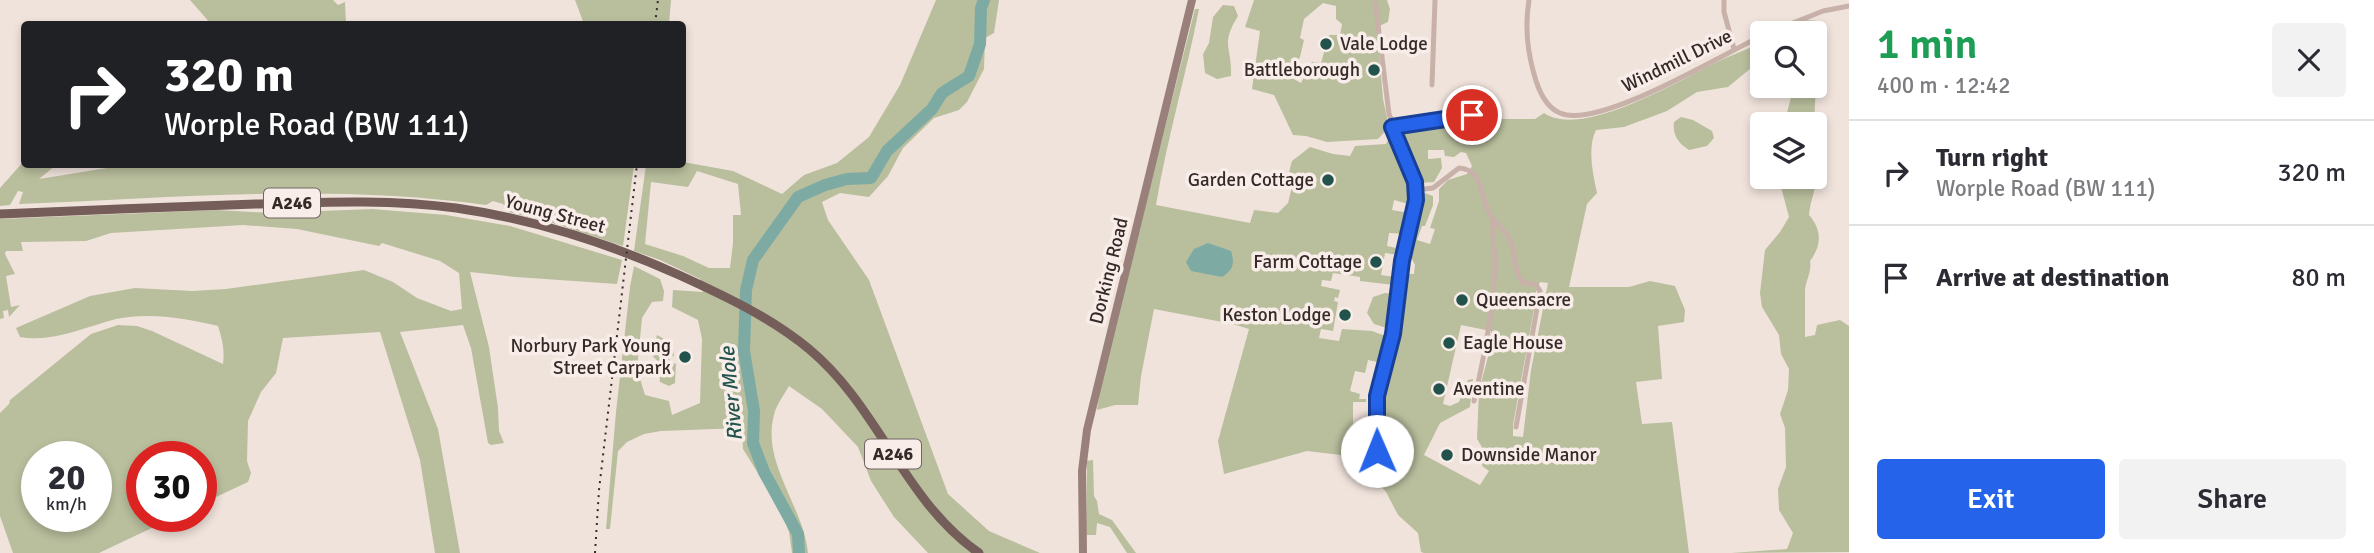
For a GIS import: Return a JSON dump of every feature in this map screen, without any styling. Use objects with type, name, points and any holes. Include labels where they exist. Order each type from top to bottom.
[{"type":"main road","name":"Dorking Road","points":[[1083,553],[1083,449],[1192,0]]},
{"type":"main road","name":"Young Street","points":[[0,214],[357,201],[424,205],[501,217],[580,237],[653,263],[715,292],[778,325],[811,350],[835,373],[867,414],[930,508],[945,525],[979,553]]},
{"type":"street","points":[[1375,0],[1392,127],[1408,162],[1416,190],[1415,210],[1402,261],[1393,334],[1377,396],[1377,451]]},
{"type":"street","points":[[1432,85],[1435,0]]},
{"type":"street","name":"Windmill Drive","points":[[1529,0],[1527,34],[1535,78],[1548,104],[1564,114],[1578,115],[1629,103],[1750,42]]},
{"type":"street","points":[[1724,0],[1724,12],[1734,49]]},
{"type":"street","points":[[1798,21],[1823,11],[1849,6]]},
{"type":"street","points":[[1392,127],[1472,115]]},
{"type":"street","points":[[1416,190],[1433,188],[1459,168],[1470,171],[1480,182],[1487,209],[1512,246],[1514,270],[1522,282],[1536,285],[1540,291],[1517,427]]},
{"type":"street","points":[[1474,401],[1494,285],[1496,249],[1493,219]]},
{"type":"green space","points":[[190,0],[333,0],[338,5],[345,2],[346,21],[208,21]]},
{"type":"green space","points":[[575,0],[671,0],[669,21],[583,21]]},
{"type":"green space","points":[[936,0],[999,0],[994,33],[985,38],[984,69],[967,102],[959,110],[934,118],[903,148],[888,176],[869,197],[840,193],[822,202],[828,220],[869,280],[948,494],[989,531],[1040,553],[928,553],[894,517],[871,481],[858,447],[822,409],[789,386],[774,415],[773,450],[805,536],[808,553],[792,553],[789,532],[779,507],[743,449],[742,428],[661,431],[644,434],[627,442],[618,451],[610,529],[606,529],[616,412],[634,266],[660,279],[664,291],[663,301],[652,302],[642,318],[637,369],[645,395],[669,401],[672,415],[700,403],[702,339],[698,320],[672,307],[673,290],[703,292],[700,279],[634,251],[646,168],[686,168],[686,163],[733,171],[782,194],[804,175],[837,163],[869,137],[900,85]],"holes":[[[697,171],[738,184],[741,215],[733,215],[730,268],[709,268],[683,256],[645,244],[651,182],[688,187]]]},
{"type":"green space","points":[[1254,0],[1387,0],[1390,9],[1388,22],[1377,27],[1383,99],[1389,127],[1378,139],[1327,142],[1293,135],[1274,95],[1252,89],[1260,31],[1245,27]],"holes":[[[1323,3],[1336,6],[1336,19],[1342,24],[1340,35],[1329,35],[1321,63],[1312,62],[1301,83],[1290,77],[1300,57],[1304,40],[1300,38],[1304,19]]]},
{"type":"green space","points":[[1223,5],[1234,6],[1238,16],[1228,40],[1231,76],[1217,79],[1205,73],[1203,54],[1209,43],[1213,17]]},
{"type":"green space","points":[[1195,9],[1199,9],[1156,205],[1250,223],[1254,210],[1278,213],[1288,203],[1295,175],[1289,172],[1292,161],[1310,147],[1350,156],[1355,146],[1386,144],[1391,134],[1403,160],[1410,185],[1408,204],[1394,200],[1392,210],[1409,213],[1405,234],[1389,233],[1387,246],[1401,249],[1399,255],[1385,253],[1381,275],[1395,277],[1394,285],[1360,281],[1360,277],[1333,273],[1331,281],[1322,280],[1321,286],[1340,290],[1334,301],[1338,302],[1333,331],[1321,329],[1319,338],[1339,341],[1342,329],[1372,331],[1388,337],[1382,363],[1368,360],[1365,373],[1355,371],[1350,391],[1360,394],[1359,399],[1366,399],[1366,402],[1353,402],[1353,426],[1360,427],[1360,447],[1373,448],[1375,457],[1381,456],[1378,408],[1385,360],[1404,265],[1408,267],[1409,274],[1414,274],[1415,265],[1412,259],[1406,257],[1422,196],[1425,193],[1433,196],[1433,205],[1417,240],[1430,244],[1435,229],[1430,228],[1439,201],[1439,189],[1448,180],[1467,174],[1472,166],[1466,153],[1461,152],[1454,157],[1445,156],[1444,150],[1428,150],[1428,159],[1441,158],[1442,168],[1434,182],[1419,183],[1399,133],[1402,126],[1484,119],[1535,119],[1544,113],[1560,119],[1581,119],[1604,114],[1629,105],[1750,47],[1750,69],[1728,87],[1697,92],[1667,111],[1624,127],[1596,130],[1591,153],[1597,193],[1587,204],[1569,287],[1629,287],[1650,281],[1675,286],[1685,310],[1684,322],[1658,326],[1662,379],[1636,382],[1642,424],[1672,422],[1689,553],[1424,553],[1421,552],[1418,533],[1398,515],[1386,492],[1367,470],[1349,456],[1307,451],[1224,474],[1218,441],[1249,329],[1233,324],[1154,309],[1138,405],[1115,405],[1097,410],[1101,380]],"holes":[[[1540,282],[1548,283],[1531,370],[1523,437],[1513,436],[1535,303],[1533,299]],[[1461,325],[1491,331],[1490,349],[1479,391],[1477,439],[1485,452],[1482,466],[1489,471],[1480,485],[1424,455],[1440,423],[1470,407],[1473,379],[1468,380],[1459,402],[1450,406],[1443,404]]]},
{"type":"green space","points":[[1791,98],[1815,98],[1815,112],[1787,112]]},
{"type":"green space","points":[[1681,117],[1693,120],[1712,131],[1714,138],[1707,146],[1689,150],[1679,142],[1674,131],[1674,122]]},
{"type":"green space","points":[[21,164],[21,168],[52,168],[39,179],[107,168],[634,168],[623,246],[509,212],[503,204],[493,201],[486,205],[428,198],[311,193],[19,204],[23,192],[18,191],[10,205],[0,206],[0,188]]},
{"type":"green space","points":[[1782,189],[1814,189],[1809,215],[1819,238],[1817,249],[1810,261],[1805,290],[1805,337],[1815,335],[1817,325],[1840,320],[1849,326],[1849,552],[1731,553],[1787,549],[1793,533],[1779,510],[1778,489],[1786,467],[1785,428],[1780,414],[1788,390],[1789,369],[1781,354],[1779,335],[1762,307],[1760,293],[1765,250],[1789,217]]},
{"type":"green space","points":[[372,209],[446,215],[510,226],[622,260],[617,284],[470,272],[489,347],[499,431],[504,443],[488,443],[471,348],[463,325],[400,332],[438,429],[460,553],[435,553],[420,460],[380,332],[283,338],[276,373],[261,392],[248,421],[247,461],[251,473],[248,482],[217,497],[217,441],[126,441],[126,532],[143,532],[99,553],[13,553],[0,516],[0,413],[10,400],[91,334],[118,325],[137,326],[152,331],[223,364],[224,354],[218,326],[180,318],[128,317],[44,338],[20,337],[16,328],[90,296],[135,288],[192,291],[226,289],[364,270],[393,282],[417,298],[451,311],[462,309],[459,273],[440,261],[382,243],[379,246],[297,229],[243,225],[111,233],[86,241],[21,242],[23,251],[6,251],[5,254],[15,274],[6,276],[11,307],[20,305],[9,317],[8,310],[3,311],[4,318],[0,319],[0,219],[217,210],[270,213]]},
{"type":"green space","points":[[1385,293],[1394,294],[1390,329],[1374,324],[1367,313],[1373,297]]},
{"type":"green space","points":[[657,335],[669,344],[674,353],[674,356],[669,357],[670,362],[676,364],[675,383],[669,386],[660,382],[659,363],[652,355]]},
{"type":"green space","points":[[1093,460],[1094,496],[1099,514],[1112,520],[1136,553],[1127,553],[1110,527],[1097,523],[1096,535],[1086,535],[1087,461]]},
{"type":"water","points":[[1208,243],[1231,251],[1232,266],[1222,277],[1191,271],[1186,262],[1194,249]]},
{"type":"waterway","name":"River Mole","points":[[799,553],[798,534],[764,472],[753,443],[754,411],[744,351],[746,290],[753,260],[798,197],[847,179],[871,178],[887,151],[932,109],[942,93],[969,76],[980,44],[981,8],[984,0]]},
{"type":"railway","points":[[655,21],[658,0]]},
{"type":"railway","points":[[595,553],[599,490],[637,168]]},
{"type":"place","name":"Vale Lodge","points":[[1326,44]]},
{"type":"place","name":"Battleborough","points":[[1374,70]]},
{"type":"place","name":"Garden Cottage","points":[[1328,180]]},
{"type":"place","name":"Farm Cottage","points":[[1376,262]]},
{"type":"place","name":"Queensacre","points":[[1462,300]]},
{"type":"place","name":"Keston Lodge","points":[[1345,315]]},
{"type":"place","name":"Eagle House","points":[[1449,343]]},
{"type":"place","name":"Norbury Park Young Street Carpark","points":[[685,357]]},
{"type":"place","name":"Aventine","points":[[1439,389]]},
{"type":"place","name":"Downside Manor","points":[[1447,455]]},
{"type":"route","points":[[1377,451],[1377,396],[1393,334],[1402,261],[1416,200],[1415,182],[1392,127],[1472,115]]}]
